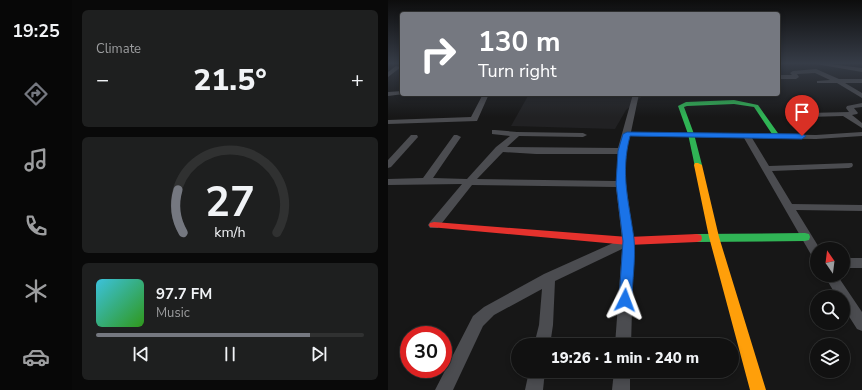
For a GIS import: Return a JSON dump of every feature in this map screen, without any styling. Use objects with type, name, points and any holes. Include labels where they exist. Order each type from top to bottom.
[{"type":"street","points":[[819,82],[834,81]]},
{"type":"street","points":[[838,81],[862,96]]},
{"type":"street","points":[[388,94],[400,93]]},
{"type":"street","points":[[388,122],[474,119],[485,96]]},
{"type":"street","points":[[623,338],[628,241],[621,184],[622,151],[636,96]]},
{"type":"street","points":[[758,390],[714,238],[691,134],[681,106],[693,103],[742,103],[756,106],[776,136]]},
{"type":"street","points":[[807,115],[855,113],[849,107],[862,105]]},
{"type":"street","points":[[845,114],[862,126]]},
{"type":"street","points":[[495,132],[517,134],[582,135]]},
{"type":"street","points":[[434,225],[468,182],[499,149],[517,134]]},
{"type":"street","points":[[627,134],[816,137],[862,134]]},
{"type":"street","points":[[746,135],[810,244]]},
{"type":"street","points":[[388,165],[414,137]]},
{"type":"street","points":[[426,181],[457,137]]},
{"type":"street","points":[[499,149],[536,151],[622,151]]},
{"type":"street","points":[[766,170],[850,165]]},
{"type":"street","points":[[388,182],[426,181],[621,184]]},
{"type":"street","points":[[788,207],[862,208]]},
{"type":"street","points":[[434,225],[628,241],[805,237]]},
{"type":"street","points":[[444,390],[478,321],[499,304],[549,278],[628,241]]},
{"type":"street","points":[[850,262],[862,263]]},
{"type":"street","points":[[543,338],[546,325],[549,278]]},
{"type":"street","points":[[835,282],[862,324]]},
{"type":"street","points":[[534,390],[536,378]]},
{"type":"street","points":[[621,390],[622,378]]},
{"type":"shaded area","points":[[528,96],[643,96],[626,110],[615,129],[511,126]]},
{"type":"traffic: fast","points":[[698,165],[691,134],[681,106],[686,104],[734,102],[756,106],[776,136]]},
{"type":"traffic: fast","points":[[697,238],[805,237]]},
{"type":"traffic: slow","points":[[698,165],[714,237],[758,390]]},
{"type":"traffic: jam","points":[[434,225],[628,241],[697,238]]},
{"type":"route","points":[[625,300],[628,241],[621,184],[622,151],[627,134],[802,136]]}]
